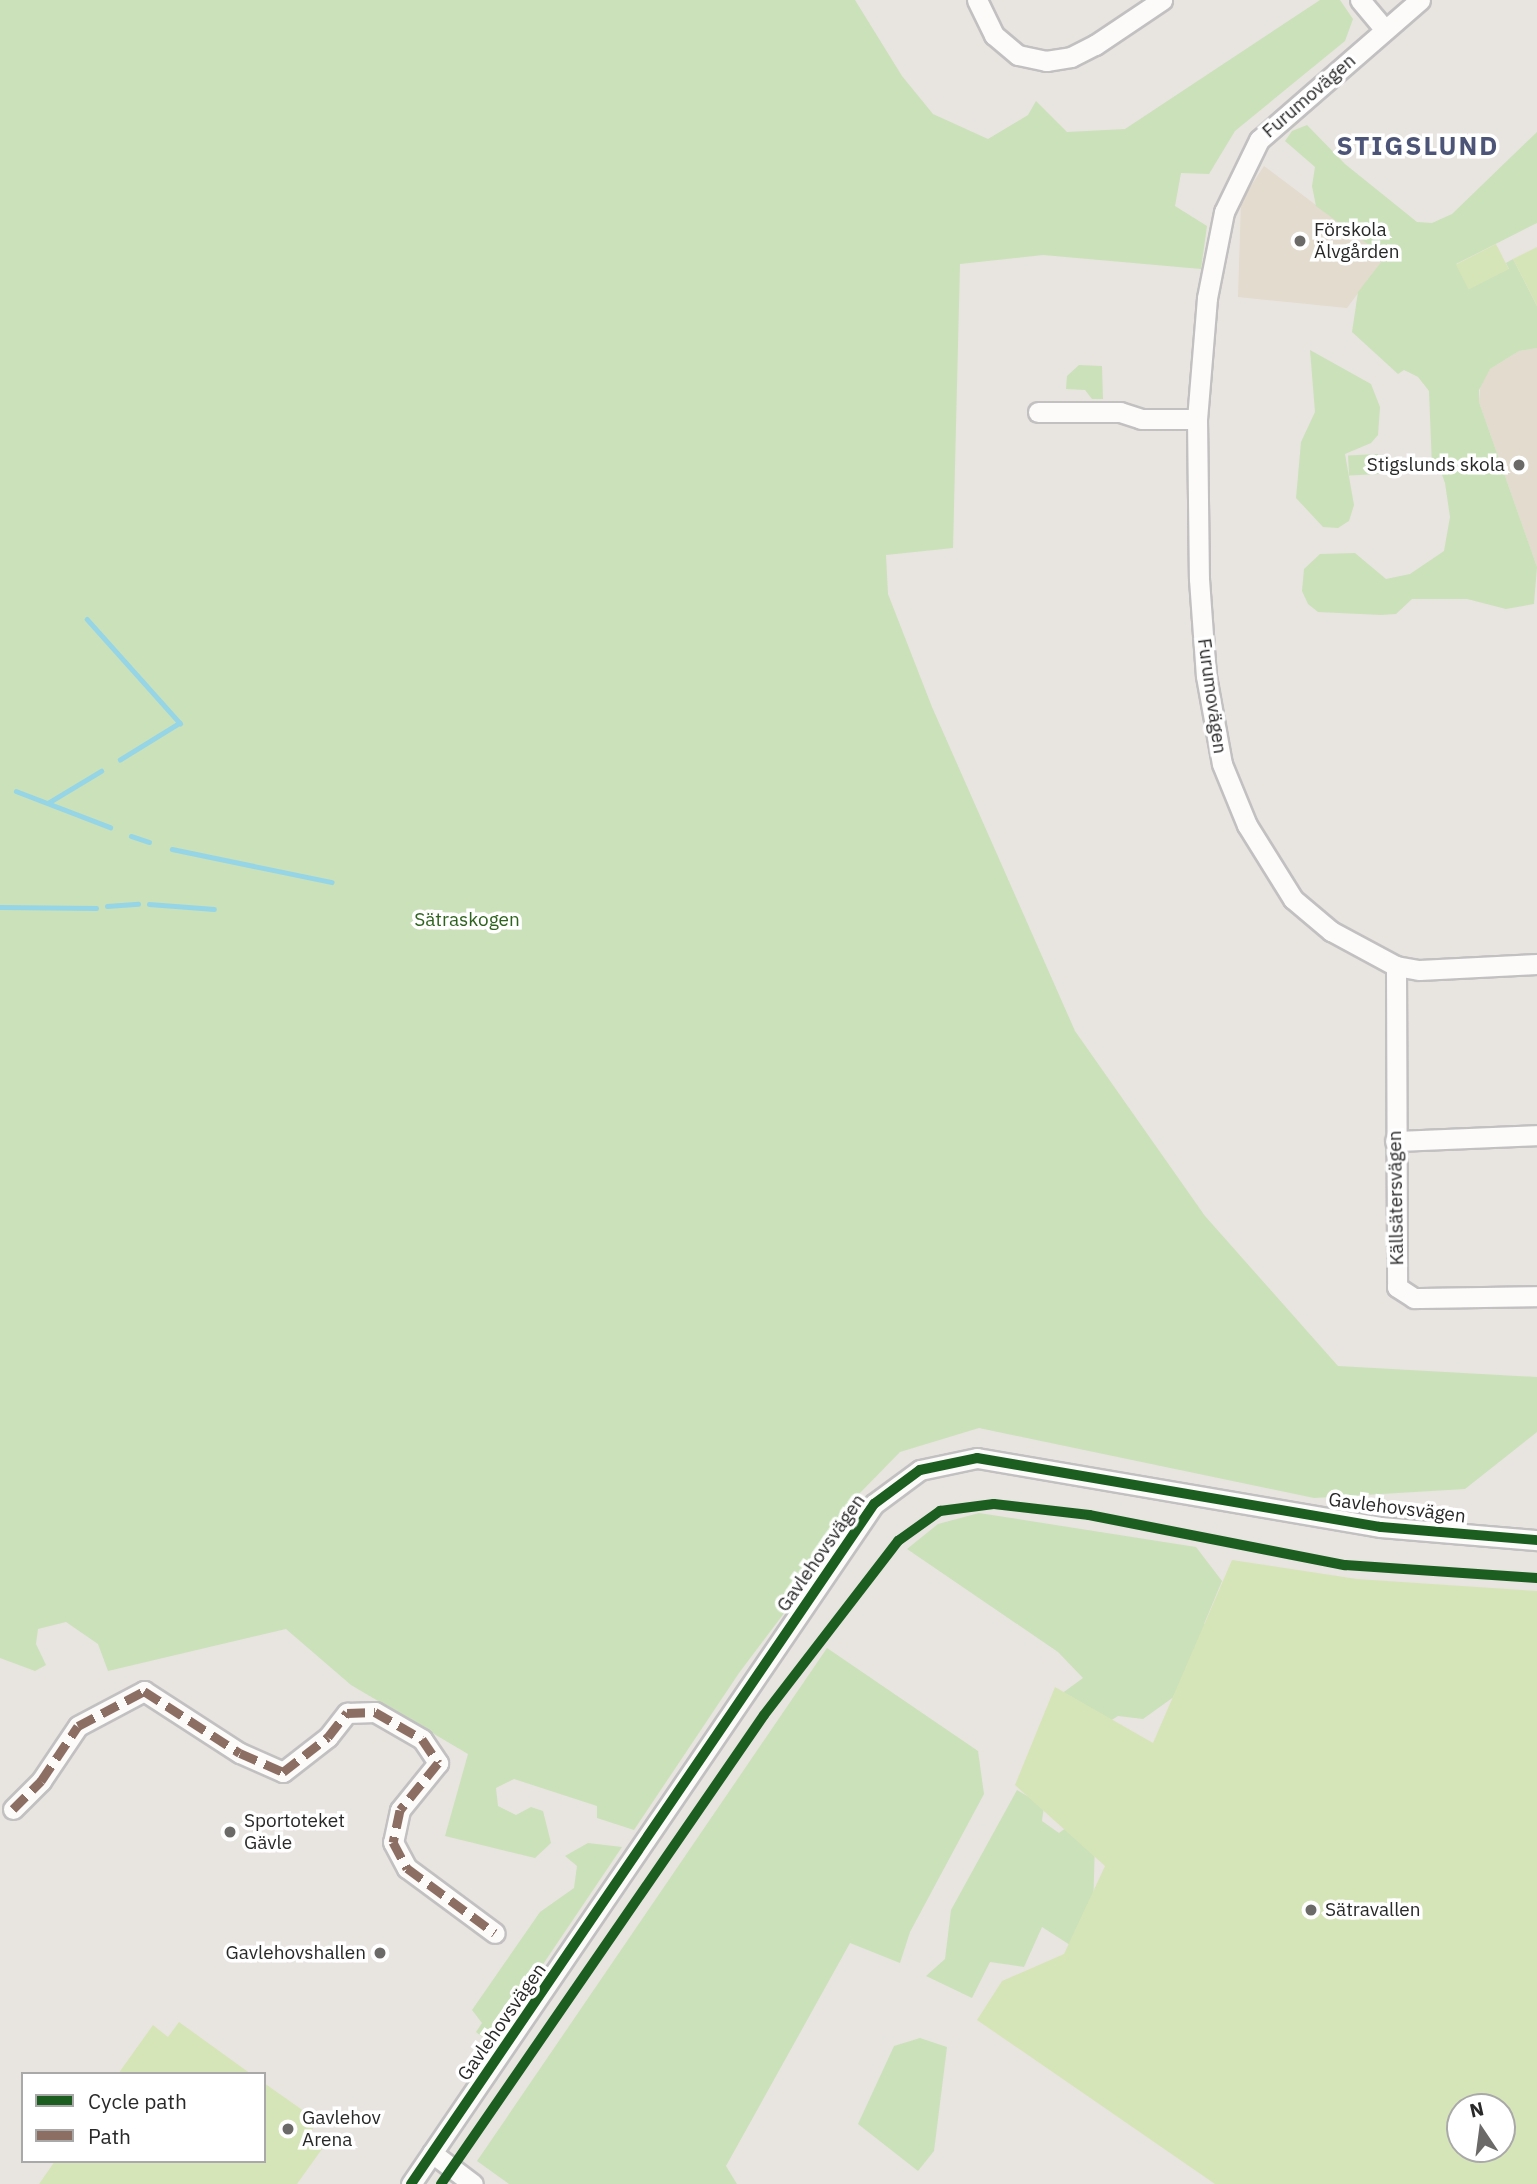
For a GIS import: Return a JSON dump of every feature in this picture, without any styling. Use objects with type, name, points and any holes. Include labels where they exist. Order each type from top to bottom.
[{"type":"street","points":[[977,0],[994,35],[1018,55],[1046,61],[1070,57],[1095,45],[1162,0]]},
{"type":"street","points":[[1360,0],[1385,30]]},
{"type":"street","name":"Furumovägen","points":[[1420,0],[1259,140],[1231,195],[1207,298],[1197,419],[1204,653],[1222,764],[1247,825],[1293,899],[1331,931],[1396,966],[1419,970],[1537,964]]},
{"type":"street","points":[[1038,412],[1120,412],[1141,419],[1197,419]]},
{"type":"street","name":"Källsätersvägen","points":[[1396,966],[1397,1287],[1415,1298],[1537,1296]]},
{"type":"street","points":[[1395,1140],[1537,1135]]},
{"type":"street","name":"Gavlehovsvägen","points":[[411,2184],[874,1504],[920,1470],[977,1458],[1381,1527],[1537,1540]]},
{"type":"street","points":[[13,1809],[41,1781],[78,1726],[144,1691],[240,1753],[283,1772],[328,1737],[347,1713],[374,1712],[422,1739],[438,1763],[400,1810],[393,1842],[407,1868],[495,1933]]},
{"type":"street","points":[[432,2153],[473,2184]]},
{"type":"shaded area","name":"Förskola Älvgården","points":[[1264,166],[1385,257],[1347,308],[1238,297],[1241,201]]},
{"type":"shaded area","name":"Stigslunds skola","points":[[1537,348],[1537,567],[1479,402],[1481,379],[1490,369],[1519,351]]},
{"type":"green space","name":"Sätraskogen","points":[[0,0],[855,0],[902,76],[933,114],[988,139],[1028,115],[1036,101],[1067,132],[1125,129],[1320,0],[1340,0],[1353,19],[1345,41],[1235,131],[1209,174],[1181,173],[1175,206],[1207,226],[1201,269],[1043,255],[960,264],[953,548],[886,555],[888,594],[932,707],[1075,1031],[1205,1216],[1338,1366],[1537,1377],[1537,1432],[1465,1489],[1314,1498],[979,1428],[900,1452],[856,1497],[821,1564],[739,1673],[634,1830],[597,1818],[597,1806],[514,1779],[496,1788],[498,1806],[516,1815],[531,1807],[543,1811],[551,1843],[535,1858],[445,1836],[468,1754],[351,1685],[286,1629],[108,1671],[98,1644],[66,1622],[38,1629],[36,1644],[46,1665],[35,1671],[0,1658]]},
{"type":"green space","points":[[1307,125],[1345,164],[1417,222],[1432,223],[1452,214],[1537,132],[1537,223],[1456,264],[1509,269],[1506,263],[1513,259],[1537,306],[1537,348],[1519,351],[1490,369],[1479,390],[1479,402],[1537,567],[1534,604],[1506,609],[1467,599],[1412,599],[1396,614],[1381,615],[1318,612],[1308,604],[1302,591],[1304,569],[1320,554],[1355,553],[1386,579],[1410,574],[1444,551],[1450,517],[1440,469],[1432,467],[1429,391],[1418,377],[1404,370],[1398,374],[1352,332],[1358,292],[1385,257],[1316,206],[1312,186],[1315,167],[1285,141],[1292,131]]},
{"type":"green space","points":[[1496,244],[1509,269],[1469,289],[1456,264]]},
{"type":"green space","points":[[1537,247],[1537,306],[1513,259]]},
{"type":"green space","points":[[1310,350],[1371,384],[1380,407],[1378,435],[1371,443],[1345,454],[1354,505],[1349,521],[1338,528],[1323,527],[1296,498],[1301,442],[1315,412]]},
{"type":"green space","points":[[1079,365],[1102,366],[1103,399],[1092,399],[1085,390],[1066,389],[1067,376]]},
{"type":"green space","points":[[1378,454],[1379,474],[1349,476],[1348,456]]},
{"type":"green space","points":[[979,1513],[1196,1547],[1222,1581],[1204,1624],[1215,1631],[1189,1686],[1143,1719],[1118,1716],[1083,1738],[1057,1697],[1083,1678],[1058,1652],[907,1549],[938,1524]]},
{"type":"green space","name":"Sätravallen","points":[[1232,1560],[1357,1579],[1537,1591],[1537,2184],[1215,2184],[977,2020],[1002,1981],[1064,1954],[1105,1866],[1015,1785],[1055,1687],[1153,1743]]},
{"type":"green space","points":[[827,1648],[978,1751],[984,1794],[910,1932],[900,1963],[850,1943],[726,2166],[737,2184],[509,2184],[477,2161]]},
{"type":"green space","points":[[1017,1790],[1044,1806],[1042,1821],[1059,1833],[1067,1827],[1095,1843],[1093,1909],[1070,1945],[1042,1927],[1024,1967],[990,1962],[972,1998],[926,1976],[945,1959],[951,1910]]},
{"type":"green space","points":[[588,1843],[622,1847],[490,2043],[476,2032],[482,2023],[472,2010],[540,1912],[574,1888],[577,1866],[565,1856]]},
{"type":"green space","points":[[179,2022],[248,2072],[119,2072],[153,2025],[168,2037]]},
{"type":"green space","points":[[920,2038],[947,2047],[934,2151],[918,2171],[858,2124],[894,2046]]},
{"type":"green space","name":"Gavlehov Arena","points":[[266,2084],[318,2121],[307,2137],[322,2149],[297,2184],[39,2184],[54,2163],[266,2163]]},
{"type":"waterway","points":[[87,619],[180,723],[120,760]]},
{"type":"waterway","points":[[48,803],[101,771]]},
{"type":"waterway","points":[[16,791],[110,827]]},
{"type":"waterway","points":[[131,836],[149,842]]},
{"type":"waterway","points":[[172,849],[332,882]]},
{"type":"waterway","points":[[107,906],[138,904]]},
{"type":"waterway","points":[[149,904],[214,909]]},
{"type":"waterway","points":[[0,907],[96,908]]},
{"type":"marked path","points":[[13,1809],[41,1781],[78,1726],[144,1691],[240,1753],[283,1772],[328,1737],[347,1713],[375,1712],[422,1739],[438,1763],[400,1810],[393,1842],[407,1868],[495,1933]]},
{"type":"cycle path","points":[[411,2184],[874,1504],[920,1470],[977,1458],[1381,1527],[1537,1540]]},
{"type":"cycle path","points":[[441,2184],[764,1715],[898,1541],[940,1511],[994,1504],[1089,1515],[1345,1565],[1537,1578]]},
{"type":"place","name":"Förskola Älvgården","points":[[1300,241]]},
{"type":"place","name":"Stigslunds skola","points":[[1519,465]]},
{"type":"place","name":"Sportoteket Gävle","points":[[230,1832]]},
{"type":"place","name":"Sätravallen","points":[[1311,1910]]},
{"type":"place","name":"Gavlehovshallen","points":[[380,1953]]},
{"type":"place","name":"Gavlehov Arena","points":[[288,2129]]},
{"type":"district","name":"STIGSLUND","points":[[1418,146]]}]
